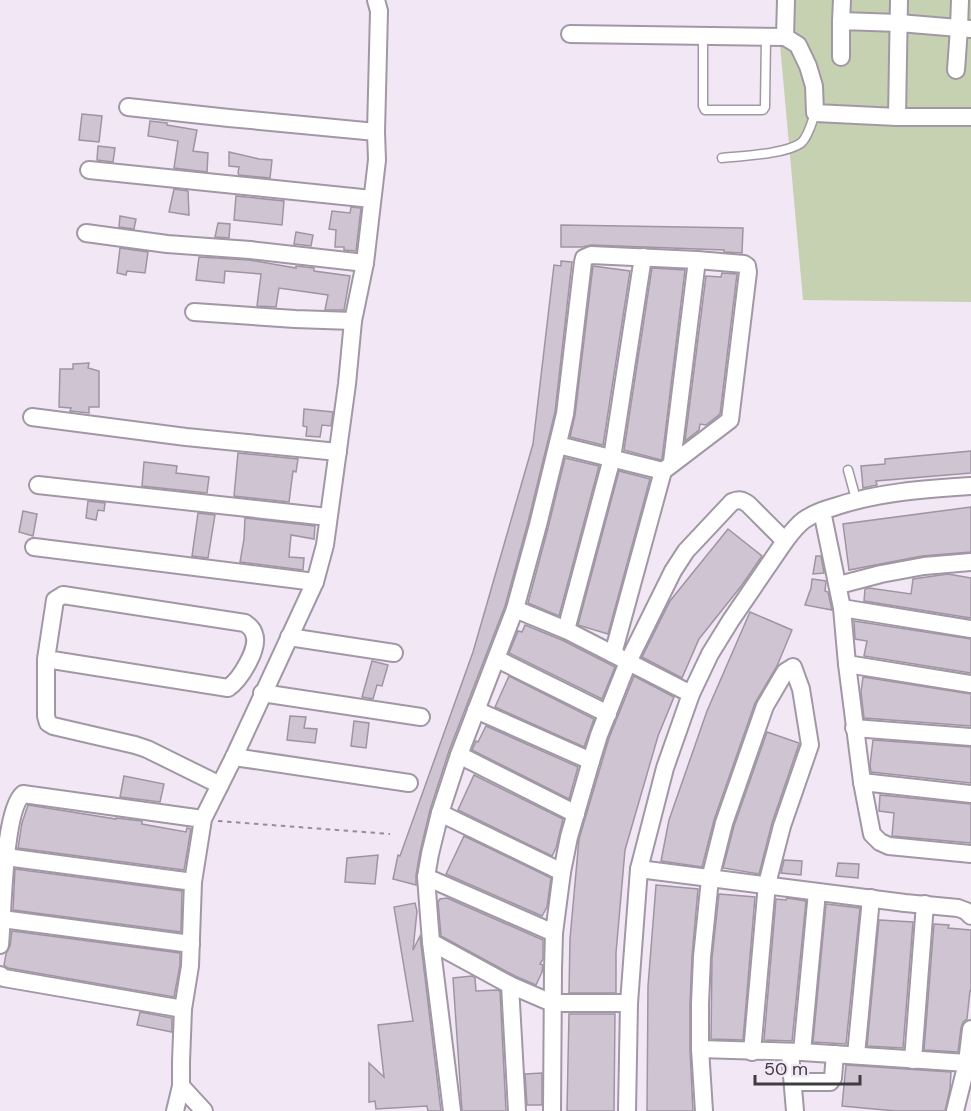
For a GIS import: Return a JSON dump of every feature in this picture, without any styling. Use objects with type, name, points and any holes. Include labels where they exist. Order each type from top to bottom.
[{"type":"street","points":[[175,1111],[181,1086],[183,1009],[190,966],[193,882],[203,819],[315,582],[325,545],[347,384],[353,321],[364,263],[377,160],[379,11],[376,0]]},
{"type":"street","points":[[785,37],[786,0]]},
{"type":"street","points":[[842,0],[842,57]]},
{"type":"street","points":[[897,117],[899,0]]},
{"type":"street","points":[[956,70],[965,29],[960,0]]},
{"type":"street","points":[[841,21],[965,29]]},
{"type":"street","points":[[570,34],[785,37],[798,45],[808,66],[814,86],[815,113],[897,117],[971,117]]},
{"type":"street","points":[[128,107],[376,132]]},
{"type":"street","points":[[89,170],[372,199]]},
{"type":"street","points":[[86,233],[167,244],[250,250],[364,263]]},
{"type":"street","points":[[452,1111],[430,942],[426,877],[440,813],[459,755],[515,609],[538,525],[565,414],[583,262],[587,256],[591,255],[697,260],[747,266],[730,420],[668,466],[612,458],[558,445]]},
{"type":"street","points":[[566,630],[612,458],[643,257]]},
{"type":"street","points":[[613,654],[668,466],[697,260]]},
{"type":"street","points":[[194,312],[353,321]]},
{"type":"street","points":[[32,417],[186,437],[338,452]]},
{"type":"street","points":[[38,485],[328,517]]},
{"type":"street","points":[[627,1111],[629,1003],[639,869],[665,768],[691,694],[710,654],[730,620],[785,541],[806,519],[856,499],[928,489],[971,486]]},
{"type":"street","points":[[552,1111],[554,933],[562,872],[569,837],[599,735],[628,662],[673,571],[686,551],[732,502],[742,500],[748,504],[785,541]]},
{"type":"street","points":[[822,511],[839,585],[854,728],[873,834],[880,842],[889,846],[971,854]]},
{"type":"street","points":[[34,547],[315,582]]},
{"type":"street","points":[[839,585],[924,566],[971,562]]},
{"type":"street","points":[[46,659],[228,688],[253,654],[255,635],[252,628],[245,623],[63,595],[56,600],[46,659],[48,723],[135,745],[220,785]]},
{"type":"street","points":[[842,608],[971,629]]},
{"type":"street","points":[[515,609],[566,630],[691,694]]},
{"type":"street","points":[[289,637],[394,653]]},
{"type":"street","points":[[497,659],[608,714]]},
{"type":"street","points":[[847,664],[971,684]]},
{"type":"street","points":[[704,1111],[700,1049],[702,957],[710,879],[724,823],[765,706],[785,672],[793,667],[801,689],[810,746],[782,826],[767,884],[752,1052]]},
{"type":"street","points":[[262,693],[421,717]]},
{"type":"street","points":[[476,710],[591,761]]},
{"type":"street","points":[[854,728],[971,737]]},
{"type":"street","points":[[459,755],[576,814]]},
{"type":"street","points":[[234,757],[409,783]]},
{"type":"street","points":[[862,782],[971,794]]},
{"type":"street","points":[[0,945],[6,857],[12,816],[18,798],[22,794],[203,819]]},
{"type":"street","points":[[440,813],[562,872]]},
{"type":"street","points":[[6,857],[193,882]]},
{"type":"street","points":[[639,869],[958,908],[971,916]]},
{"type":"street","points":[[426,877],[554,933]]},
{"type":"street","points":[[795,1111],[793,1082],[796,1052],[817,892]]},
{"type":"street","points":[[856,1055],[871,898]]},
{"type":"street","points":[[913,1060],[925,904]]},
{"type":"street","points":[[2,919],[191,944]]},
{"type":"street","points":[[430,942],[510,985],[552,1004],[629,1003]]},
{"type":"street","points":[[0,975],[4,978],[183,1009]]},
{"type":"street","points":[[510,985],[517,1111]]},
{"type":"street","points":[[955,1111],[967,1063],[971,1029]]},
{"type":"street","points":[[700,1049],[856,1055],[967,1063]]},
{"type":"street","points":[[793,1082],[830,1082],[833,1078],[835,1054]]},
{"type":"street","points":[[181,1086],[204,1111]]},
{"type":"lane","points":[[703,36],[703,106],[705,110],[763,110],[765,107],[766,37]]},
{"type":"lane","points":[[722,158],[785,150],[802,142],[815,113]]},
{"type":"lane","points":[[848,470],[856,499]]},
{"type":"path","points":[[203,819],[390,834]]},
{"type":"green space","points":[[776,0],[971,0],[971,302],[803,300]]},
{"type":"building","points":[[82,114],[102,116],[99,142],[79,140]]},
{"type":"building","points":[[150,121],[197,130],[193,151],[208,153],[207,172],[174,168],[178,141],[148,136]]},
{"type":"building","points":[[98,146],[115,148],[113,162],[97,160]]},
{"type":"building","points":[[229,152],[272,160],[270,178],[239,175],[239,167],[229,166]]},
{"type":"building","points":[[174,189],[188,191],[189,215],[169,212]]},
{"type":"building","points":[[236,196],[284,201],[282,225],[234,220]]},
{"type":"building","points":[[351,207],[361,208],[356,251],[335,247],[336,230],[329,229],[332,211],[350,213]]},
{"type":"building","points":[[120,216],[136,219],[134,229],[119,227]]},
{"type":"building","points":[[218,223],[230,224],[229,238],[215,237]]},
{"type":"building","points":[[561,225],[743,228],[742,253],[724,252],[724,250],[591,245],[561,247]]},
{"type":"building","points":[[296,232],[313,235],[311,246],[294,244]]},
{"type":"building","points":[[120,248],[148,252],[145,273],[127,271],[126,275],[117,273]]},
{"type":"building","points":[[199,257],[314,268],[314,271],[350,276],[344,310],[325,310],[328,295],[279,288],[276,307],[257,306],[261,274],[225,271],[224,283],[196,280]]},
{"type":"building","points":[[561,261],[572,262],[555,412],[505,606],[449,751],[430,810],[420,852],[416,885],[393,879],[398,855],[400,856],[473,652],[533,444],[554,265],[561,266]]},
{"type":"building","points":[[593,266],[630,271],[603,445],[570,437],[575,415]]},
{"type":"building","points":[[652,268],[685,270],[661,460],[624,450]]},
{"type":"building","points":[[722,273],[737,274],[720,414],[706,425],[700,424],[699,430],[685,441],[706,276],[721,277]]},
{"type":"building","points":[[89,363],[88,368],[99,371],[99,407],[89,407],[89,413],[59,407],[60,369],[73,369],[73,364]]},
{"type":"building","points":[[304,409],[333,412],[331,426],[322,425],[320,437],[306,436],[307,427],[303,426]]},
{"type":"building","points":[[971,451],[971,473],[876,481],[877,485],[863,488],[861,466],[885,464],[885,459]]},
{"type":"building","points":[[238,453],[298,459],[296,472],[293,471],[289,502],[234,496]]},
{"type":"building","points":[[565,458],[599,466],[559,616],[528,603]]},
{"type":"building","points":[[144,462],[177,466],[176,473],[209,477],[207,493],[142,486]]},
{"type":"building","points":[[619,471],[650,479],[608,634],[578,625]]},
{"type":"building","points":[[88,501],[105,503],[104,511],[98,510],[96,520],[86,518]]},
{"type":"building","points":[[971,507],[971,552],[922,556],[849,570],[843,524]]},
{"type":"building","points":[[23,511],[37,514],[33,536],[19,532]]},
{"type":"building","points":[[198,513],[215,515],[208,558],[192,556]]},
{"type":"building","points":[[245,518],[315,526],[314,539],[291,535],[289,557],[304,558],[303,570],[240,562]]},
{"type":"building","points":[[728,529],[762,556],[699,639],[682,678],[642,657],[670,601]]},
{"type":"building","points":[[816,556],[821,556],[824,573],[813,574]]},
{"type":"building","points":[[948,574],[971,578],[971,618],[864,601],[865,589],[911,594],[913,579]]},
{"type":"building","points":[[812,579],[826,581],[825,591],[828,592],[832,610],[805,605]]},
{"type":"building","points":[[750,612],[792,630],[777,666],[755,703],[714,820],[702,867],[661,861],[669,820],[707,711]]},
{"type":"building","points":[[854,621],[971,639],[971,673],[864,656],[867,641],[855,639]]},
{"type":"building","points":[[525,625],[562,640],[615,667],[602,699],[509,653],[518,631],[522,632]]},
{"type":"building","points":[[372,661],[388,665],[382,686],[377,685],[373,699],[362,697]]},
{"type":"building","points":[[509,676],[594,719],[584,747],[495,707]]},
{"type":"building","points":[[634,676],[674,697],[658,736],[625,850],[616,953],[616,993],[569,993],[570,939],[579,839],[609,738]]},
{"type":"building","points":[[863,677],[971,694],[971,726],[864,718],[861,692]]},
{"type":"building","points":[[290,716],[306,717],[304,728],[317,729],[315,743],[287,740]]},
{"type":"building","points":[[354,721],[369,723],[366,748],[351,746]]},
{"type":"building","points":[[486,726],[578,767],[569,799],[472,750]]},
{"type":"building","points":[[767,732],[799,744],[772,823],[759,874],[723,868],[734,826]]},
{"type":"building","points":[[873,740],[971,747],[971,783],[871,772]]},
{"type":"building","points":[[474,775],[563,819],[552,856],[458,810]]},
{"type":"building","points":[[124,776],[164,784],[160,802],[120,797]]},
{"type":"building","points":[[880,795],[971,804],[971,843],[892,836],[894,813],[879,811]]},
{"type":"building","points":[[28,805],[142,821],[142,824],[186,832],[187,828],[191,829],[184,870],[18,848]]},
{"type":"building","points":[[464,836],[551,878],[547,907],[542,916],[446,874]]},
{"type":"building","points":[[378,855],[375,884],[345,882],[347,858]]},
{"type":"building","points":[[784,860],[802,861],[801,875],[781,873]]},
{"type":"building","points":[[838,863],[859,864],[858,878],[836,876]]},
{"type":"building","points":[[15,869],[182,891],[181,932],[13,910]]},
{"type":"building","points":[[656,885],[698,889],[690,1004],[693,1111],[647,1111],[648,986]]},
{"type":"building","points":[[719,894],[755,897],[743,1040],[711,1039],[712,958]]},
{"type":"building","points":[[447,898],[543,940],[543,959],[540,964],[543,965],[542,972],[536,985],[441,936],[438,902],[440,899]]},
{"type":"building","points":[[787,898],[806,901],[792,1041],[764,1040],[776,899],[786,900]]},
{"type":"building","points":[[415,903],[417,911],[413,950],[420,936],[441,1111],[428,1111],[427,1106],[376,1109],[375,1101],[369,1102],[369,1063],[384,1077],[378,1025],[413,1021],[394,907]]},
{"type":"building","points":[[826,904],[860,908],[846,1044],[813,1042]]},
{"type":"building","points":[[879,920],[913,922],[903,1048],[867,1046]]},
{"type":"building","points":[[934,924],[971,930],[971,991],[967,1019],[961,1028],[958,1052],[924,1050]]},
{"type":"building","points":[[12,931],[180,953],[174,997],[8,968],[4,965]]},
{"type":"building","points":[[472,976],[475,978],[476,991],[500,991],[506,1111],[462,1111],[453,978]]},
{"type":"building","points":[[140,1012],[172,1018],[172,1032],[137,1025]]},
{"type":"building","points":[[569,1014],[615,1014],[614,1111],[567,1111]]},
{"type":"building","points":[[846,1065],[951,1072],[945,1111],[896,1111],[842,1106]]},
{"type":"building","points":[[542,1073],[542,1105],[527,1105],[525,1074]]}]
